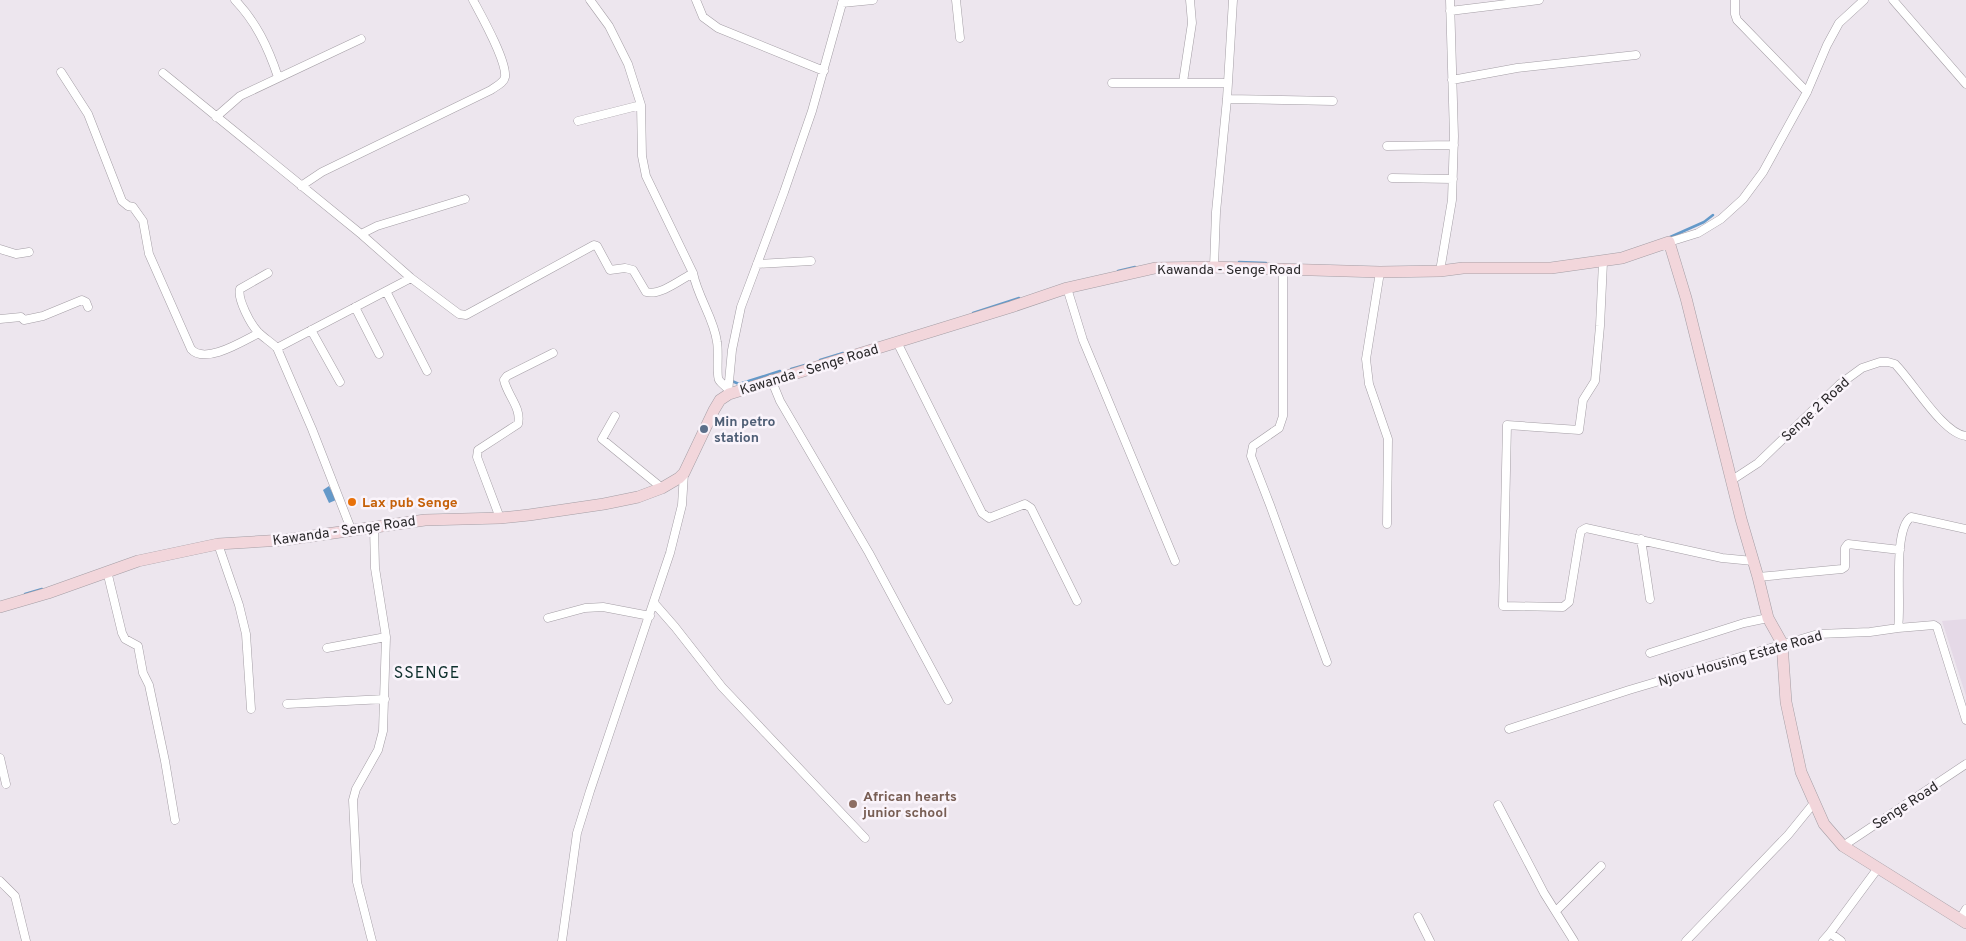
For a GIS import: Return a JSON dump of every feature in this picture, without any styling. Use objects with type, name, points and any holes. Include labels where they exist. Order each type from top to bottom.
[{"type":"street","points":[[234,0],[249,15],[258,29],[278,76]]},
{"type":"street","points":[[302,186],[322,172],[491,90],[502,82],[505,77],[504,69],[495,44],[473,0]]},
{"type":"street","points":[[590,0],[609,26],[628,64],[642,105],[642,156],[646,176],[693,273],[696,289],[715,331],[719,364],[716,374],[718,380],[728,391]]},
{"type":"street","points":[[696,0],[703,17],[718,28],[824,71]]},
{"type":"street","points":[[728,391],[732,350],[741,307],[812,111],[842,2],[874,0]]},
{"type":"street","points":[[956,0],[960,38]]},
{"type":"street","points":[[1183,82],[1192,23],[1190,0]]},
{"type":"street","points":[[1214,267],[1216,212],[1227,99],[1233,0]]},
{"type":"street","points":[[1440,271],[1452,200],[1453,179],[1454,144],[1450,0]]},
{"type":"street","points":[[1450,11],[1539,0]]},
{"type":"street","points":[[1735,0],[1737,20],[1807,92]]},
{"type":"street","points":[[1864,0],[1839,23],[1827,45],[1807,92],[1763,172],[1743,198],[1720,219],[1698,234],[1669,242],[1686,298],[1741,519],[1768,618],[1782,643],[1786,702],[1801,772],[1814,803],[1824,824],[1843,846],[1964,917]]},
{"type":"street","points":[[1893,0],[1966,84]]},
{"type":"street","points":[[216,117],[240,96],[278,76],[361,39]]},
{"type":"street","points":[[1452,80],[1517,68],[1636,55]]},
{"type":"street","points":[[61,72],[88,114],[122,201],[128,206],[133,207],[143,221],[149,254],[190,349],[198,354],[206,355],[220,351],[259,333]]},
{"type":"street","points":[[163,73],[361,234],[411,278],[459,314],[466,315],[594,245],[597,246],[610,270],[625,268],[633,270],[646,292],[651,294],[693,273]]},
{"type":"street","points":[[1112,83],[1228,83]]},
{"type":"street","points":[[1227,99],[1333,101]]},
{"type":"street","points":[[578,122],[642,105]]},
{"type":"street","points":[[1386,146],[1454,144]]},
{"type":"street","points":[[1392,178],[1453,179]]},
{"type":"street","points":[[361,234],[377,226],[466,199]]},
{"type":"street","name":"Kawanda - Senge Road","points":[[0,607],[48,594],[138,561],[218,544],[284,540],[424,520],[500,518],[626,500],[662,488],[684,473],[714,410],[728,391],[1011,308],[1067,288],[1155,268],[1284,268],[1380,272],[1440,271],[1463,268],[1551,268],[1622,258],[1669,242]]},
{"type":"street","points":[[0,249],[16,254],[29,252]]},
{"type":"street","points":[[757,264],[811,261]]},
{"type":"street","points":[[1602,262],[1600,326],[1595,381],[1583,400],[1579,430],[1507,424],[1503,606],[1554,607],[1566,605],[1569,602],[1580,536],[1584,529],[1589,528],[1722,558],[1753,562]]},
{"type":"street","points":[[1284,268],[1283,416],[1278,428],[1253,446],[1251,456],[1327,662]]},
{"type":"street","points":[[1380,272],[1366,359],[1369,384],[1388,439],[1387,524]]},
{"type":"street","points":[[268,273],[240,289],[238,294],[240,302],[259,333],[269,339],[277,348],[312,429],[351,529]]},
{"type":"street","points":[[277,348],[411,278]]},
{"type":"street","points":[[1067,288],[1083,340],[1175,561]]},
{"type":"street","points":[[386,291],[427,371]]},
{"type":"street","points":[[0,319],[21,317],[24,320],[43,316],[82,300],[86,302],[88,307]]},
{"type":"street","points":[[355,307],[379,354]]},
{"type":"street","points":[[311,330],[340,382]]},
{"type":"street","points":[[897,342],[982,513],[989,518],[1019,505],[1025,504],[1031,508],[1077,601]]},
{"type":"street","points":[[500,518],[477,457],[478,450],[518,424],[518,412],[504,380],[507,376],[553,353]]},
{"type":"street","name":"Senge 2 Road","points":[[1732,480],[1758,463],[1840,384],[1862,368],[1880,362],[1895,364],[1943,423],[1957,433],[1966,436]]},
{"type":"street","points":[[771,379],[780,401],[869,553],[948,700]]},
{"type":"street","points":[[615,416],[602,439],[662,488]]},
{"type":"street","points":[[562,941],[578,834],[637,647],[650,616],[670,553],[682,505],[684,473]]},
{"type":"street","points":[[1966,529],[1911,517],[1903,529],[1898,568],[1900,616],[1898,628],[1934,625],[1937,627],[1966,720]]},
{"type":"street","points":[[372,941],[357,882],[353,800],[356,789],[378,750],[383,731],[386,637],[376,568],[374,527]]},
{"type":"street","points":[[1641,539],[1650,599]]},
{"type":"street","points":[[218,544],[239,605],[246,634],[251,709]]},
{"type":"street","points":[[1758,577],[1842,569],[1845,567],[1844,548],[1848,544],[1900,550]]},
{"type":"street","points":[[108,571],[122,633],[125,639],[138,646],[143,673],[149,685],[175,820]]},
{"type":"street","points":[[654,603],[722,687],[865,838]]},
{"type":"street","points":[[548,618],[585,608],[603,607],[650,616]]},
{"type":"street","points":[[1650,654],[1744,623],[1768,618]]},
{"type":"street","name":"Njovu Housing Estate Road","points":[[1509,730],[1629,690],[1782,643],[1818,634],[1870,632],[1898,628]]},
{"type":"street","points":[[327,648],[386,637]]},
{"type":"street","points":[[287,704],[385,699]]},
{"type":"street","points":[[0,758],[6,784]]},
{"type":"street","name":"Senge Road","points":[[1843,846],[1966,764]]},
{"type":"street","points":[[1686,941],[1788,835],[1814,803]]},
{"type":"street","points":[[1498,805],[1544,893],[1574,941]]},
{"type":"street","points":[[1556,911],[1601,866]]},
{"type":"street","points":[[1823,941],[1878,868]]},
{"type":"street","points":[[0,881],[3,889],[15,896],[26,941]]},
{"type":"street","points":[[1418,917],[1430,941]]},
{"type":"street","points":[[1830,933],[1841,941]]},
{"type":"shaded area","points":[[1966,619],[1966,696],[1942,621]]},
{"type":"water","points":[[329,486],[336,500],[329,503],[323,490]]},
{"type":"waterway","points":[[1668,238],[1704,222],[1713,215]]},
{"type":"waterway","points":[[1239,262],[1266,263]]},
{"type":"waterway","points":[[1118,271],[1135,267]]},
{"type":"waterway","points":[[973,313],[1019,298]]},
{"type":"waterway","points":[[820,360],[843,353]]},
{"type":"waterway","points":[[791,369],[805,365]]},
{"type":"waterway","points":[[732,381],[739,384],[780,371]]},
{"type":"waterway","points":[[25,594],[42,589]]},
{"type":"place","name":"Min petro station","points":[[704,429]]},
{"type":"place","name":"Lax pub Senge","points":[[352,502]]},
{"type":"place","name":"African hearts junior school","points":[[853,804]]},
{"type":"district","name":"SSENGE","points":[[427,672]]}]
